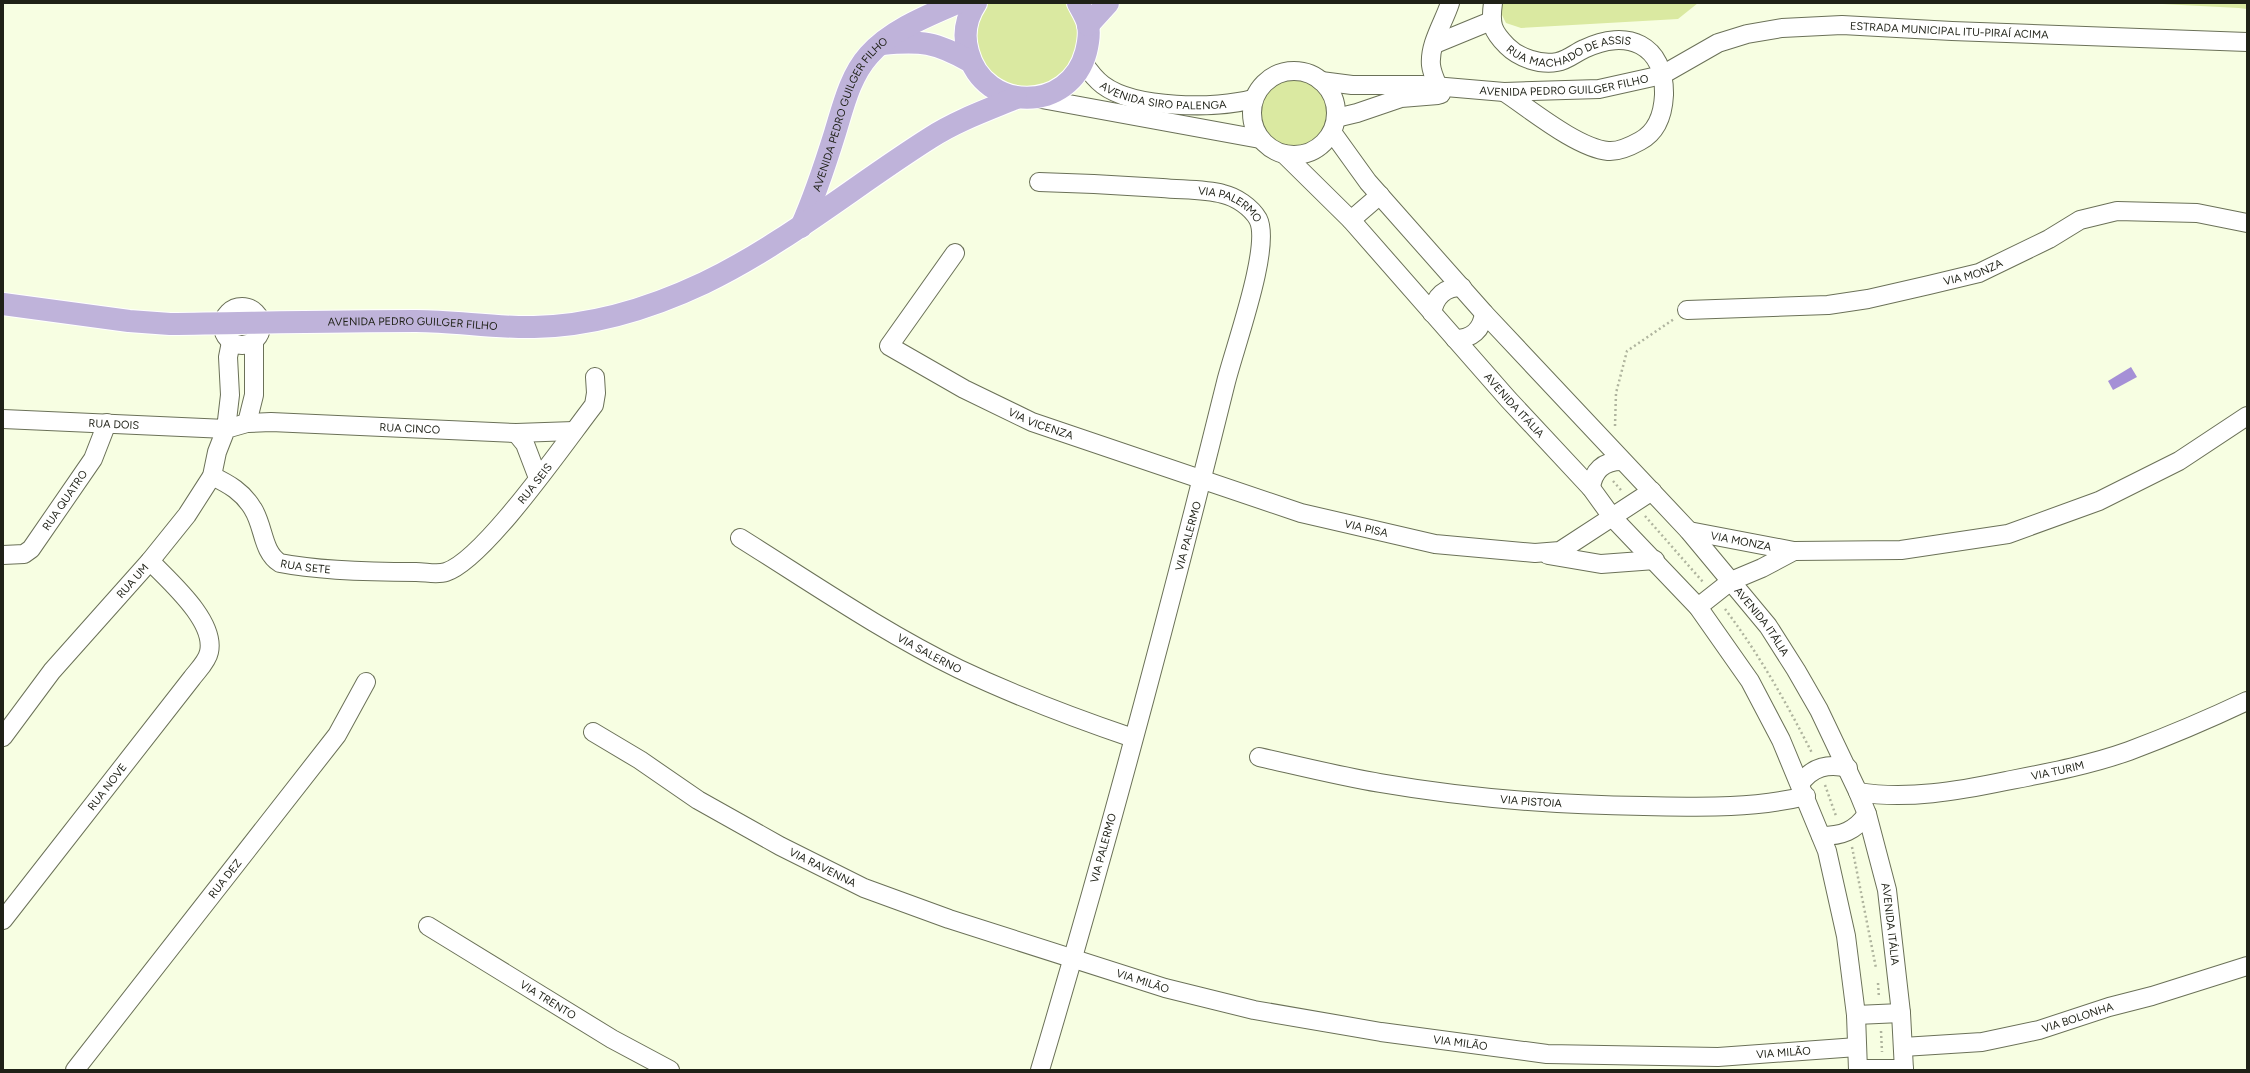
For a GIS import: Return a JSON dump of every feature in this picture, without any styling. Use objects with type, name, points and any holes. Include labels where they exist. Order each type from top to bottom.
[{"type":"main road","points":[[881,44],[915,22],[957,3]]},
{"type":"main road","name":"AVENIDA PEDRO GUILGER FILHO","points":[[976,3],[970,14],[965,33],[971,62],[982,79],[992,87],[1026,98]]},
{"type":"main road","name":"AVENIDA PEDRO GUILGER FILHO","points":[[242,328],[343,321],[446,321],[533,327],[578,323],[612,317],[651,305],[702,284],[741,264],[801,227],[932,137],[1026,98],[1056,92],[1072,79],[1083,62],[1088,42],[1088,25],[1078,3]]},
{"type":"main road","points":[[1088,25],[1108,3]]},
{"type":"main road","name":"AVENIDA PEDRO GUILGER FILHO","points":[[801,227],[815,195],[850,88],[868,56],[881,44],[921,42],[950,50],[971,62]]},
{"type":"main road","points":[[3,304],[133,322],[167,315],[242,328]]},
{"type":"main road","points":[[133,322],[147,330],[157,333],[242,328],[328,330],[343,321]]},
{"type":"street","points":[[1439,90],[1431,65],[1434,44],[1450,3]]},
{"type":"street","points":[[1434,44],[1491,21],[1493,3]]},
{"type":"street","name":"RUA MACHADO DE ASSIS","points":[[1491,21],[1496,35],[1512,50],[1524,57],[1542,62],[1557,62],[1609,40],[1630,40],[1640,43],[1653,53],[1662,75],[1664,96],[1657,127],[1647,137],[1632,145],[1610,151],[1601,150],[1572,137],[1504,92]]},
{"type":"street","name":"ESTRADA MUNICIPAL ITU-PIRAÍ ACIMA","points":[[1662,75],[1718,43],[1748,34],[1782,28],[1842,25],[1967,32],[2247,42]]},
{"type":"street","name":"AVENIDA SIRO PALENGA","points":[[1083,62],[1095,78],[1104,86],[1118,94],[1143,100],[1206,107],[1229,105],[1253,99]]},
{"type":"street","name":"AVENIDA PEDRO GUILGER FILHO","points":[[1296,71],[1310,74],[1321,81],[1330,91],[1335,104],[1334,125],[1324,143],[1312,151],[1298,155],[1284,154],[1271,149],[1260,139],[1253,127],[1251,113],[1253,99],[1260,87],[1270,78],[1282,72],[1296,71]]},
{"type":"street","name":"AVENIDA PEDRO GUILGER FILHO","points":[[1334,125],[1357,113],[1401,98],[1439,90],[1504,92],[1599,89],[1662,75]]},
{"type":"street","name":"AVENIDA PEDRO GUILGER FILHO","points":[[1321,81],[1369,86],[1422,84],[1439,90]]},
{"type":"street","name":"AVENIDA PEDRO GUILGER FILHO","points":[[1026,98],[1260,139]]},
{"type":"street","name":"AVENIDA ITÁLIA","points":[[1284,154],[1351,220],[1455,339],[1591,488],[1612,517],[1655,560],[1698,607],[1750,681],[1781,740],[1827,851],[1846,936],[1856,1015],[1858,1069],[1904,1069],[1901,1013],[1887,890],[1867,814],[1848,768],[1819,710],[1792,664],[1768,626],[1689,531],[1652,491],[1621,461],[1484,313],[1380,195],[1334,125]]},
{"type":"street","name":"VIA PALERMO","points":[[1039,182],[1098,184],[1223,194],[1245,204],[1259,220],[1261,241],[1254,287],[1227,378],[1202,481],[1073,960],[1040,1070]]},
{"type":"street","points":[[1351,220],[1380,195]]},
{"type":"street","name":"VIA MONZA","points":[[1687,310],[1828,305],[1868,299],[1929,285],[1979,273],[2049,239],[2080,220],[2104,213],[2117,211],[2197,213],[2247,223]]},
{"type":"street","name":"VIA VICENZA","points":[[955,253],[889,346],[964,389],[1032,422],[1202,481]]},
{"type":"street","points":[[1432,313],[1436,299],[1441,294],[1455,287],[1462,287]]},
{"type":"street","points":[[1455,339],[1462,339],[1475,333],[1480,327],[1484,313]]},
{"type":"street","points":[[226,429],[247,423],[254,395],[242,328]]},
{"type":"street","name":"RUA UM","points":[[3,737],[52,670],[150,561],[187,515],[212,476],[217,452],[226,429],[230,395],[228,356],[242,328]]},
{"type":"street","name":"RUA SEIS","points":[[446,572],[467,560],[521,501],[594,405],[596,393],[595,377]]},
{"type":"street","name":"VIA MONZA","points":[[1689,531],[1794,551],[1901,550],[2008,534],[2099,501],[2179,461],[2247,416]]},
{"type":"street","name":"RUA DOIS","points":[[3,419],[226,429]]},
{"type":"street","name":"RUA CINCO","points":[[247,423],[271,422],[516,433],[574,431]]},
{"type":"street","name":"RUA QUATRO","points":[[3,555],[24,554],[35,543],[93,459],[107,423]]},
{"type":"street","points":[[516,433],[525,444],[538,478]]},
{"type":"street","points":[[1591,488],[1592,479],[1600,467],[1606,463],[1621,461]]},
{"type":"street","name":"RUA SETE","points":[[212,476],[229,484],[242,494],[253,509],[268,551],[273,558],[280,563],[376,571],[446,572]]},
{"type":"street","name":"VIA PISA","points":[[1202,481],[1301,513],[1435,544],[1535,553],[1601,564],[1655,560]]},
{"type":"street","points":[[1612,517],[1652,491]]},
{"type":"street","name":"VIA PISA","points":[[1535,553],[1560,551],[1612,517]]},
{"type":"street","name":"VIA SALERNO","points":[[740,538],[887,630],[958,668],[1050,709],[1133,738]]},
{"type":"street","name":"VIA MONZA","points":[[1698,607],[1730,581],[1762,568],[1794,551]]},
{"type":"street","name":"RUA NOVE","points":[[3,920],[192,678],[209,652],[208,638],[197,613],[189,601],[150,561]]},
{"type":"street","name":"RUA DEZ","points":[[75,1070],[337,735],[366,682]]},
{"type":"street","name":"VIA TURIM","points":[[1858,792],[1899,795],[1944,792],[2049,773],[2128,751],[2247,701]]},
{"type":"street","name":"VIA RAVENNA","points":[[594,732],[640,760],[698,800],[780,846],[864,888],[949,919],[1073,960]]},
{"type":"street","name":"VIA PISTOIA","points":[[1259,757],[1380,783],[1512,801],[1711,808],[1775,803],[1803,790]]},
{"type":"street","points":[[1803,790],[1812,771],[1824,766],[1848,768]]},
{"type":"street","points":[[1821,836],[1838,835],[1850,831],[1860,824],[1867,814]]},
{"type":"street","name":"VIA TRENTO","points":[[428,926],[612,1039],[670,1070]]},
{"type":"street","name":"VIA MILÃO","points":[[1073,960],[1166,988],[1254,1010],[1381,1032],[1547,1054],[1718,1057],[1857,1047]]},
{"type":"street","name":"VIA BOLONHA","points":[[1903,1047],[1982,1042],[2039,1030],[2109,1007],[2152,996],[2247,966]]},
{"type":"street","points":[[1856,1015],[1901,1013]]},
{"type":"path","points":[[1608,446],[1616,423],[1616,393],[1627,351],[1687,310]]},
{"type":"green space","points":[[988,3],[1066,3],[1076,21],[1079,33],[1079,44],[1072,64],[1057,79],[1038,88],[1020,88],[995,77],[986,69],[979,59],[976,49],[975,38],[977,26]]},
{"type":"green space","points":[[1496,3],[1698,3],[1678,19],[1521,28],[1506,23]]},
{"type":"green space","points":[[2143,3],[2247,3],[2247,9],[2239,8]]},
{"type":"green space","points":[[1294,79],[1307,82],[1318,89],[1325,100],[1328,113],[1325,126],[1318,137],[1307,144],[1294,147],[1281,144],[1270,137],[1263,126],[1260,113],[1263,100],[1270,89],[1281,82]]},
{"type":"shaded area","points":[[2131,367],[2137,377],[2113,390],[2108,381]]}]
